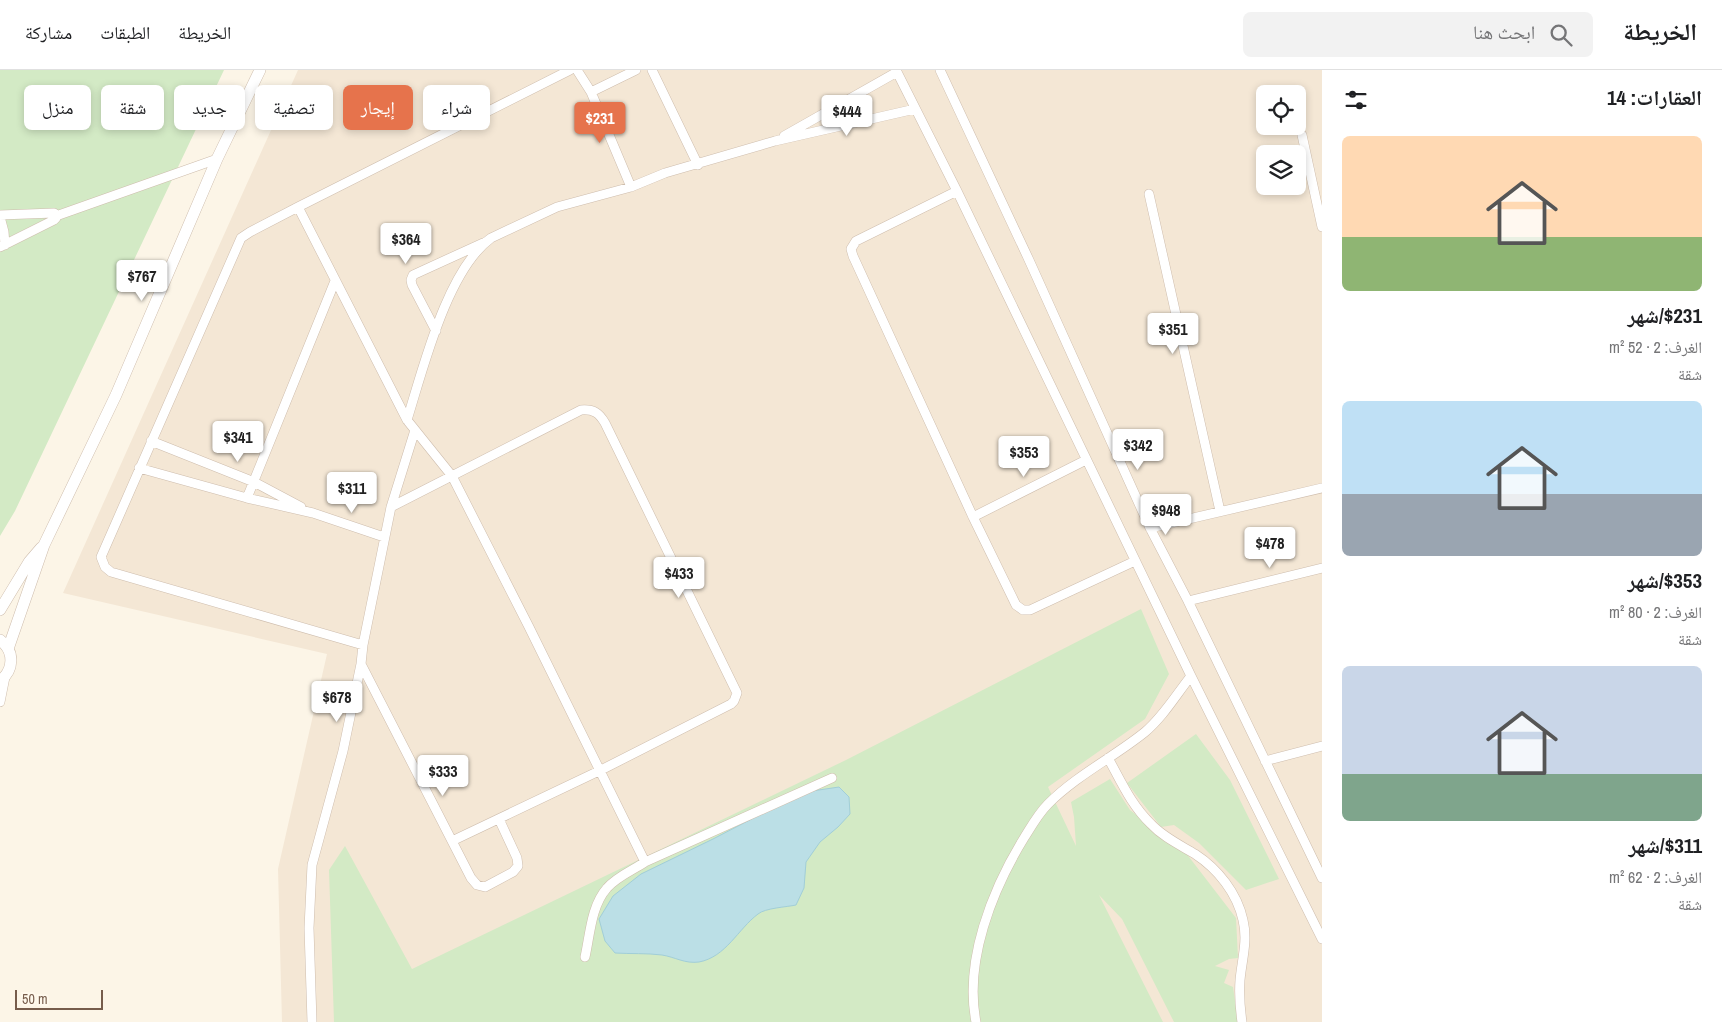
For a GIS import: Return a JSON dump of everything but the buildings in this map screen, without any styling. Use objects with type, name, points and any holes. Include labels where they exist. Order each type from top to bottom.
[{"type":"street","points":[[8,649],[44,545],[116,395],[217,159],[260,70]]},
{"type":"street","points":[[363,645],[111,572],[105,567],[101,557],[241,238],[298,207],[570,70]]},
{"type":"street","points":[[577,70],[591,92],[631,187]]},
{"type":"street","points":[[591,92],[636,70]]},
{"type":"street","points":[[652,70],[698,165]]},
{"type":"street","points":[[940,70],[1025,251],[1150,528],[1188,601],[1322,878]]},
{"type":"street","points":[[775,141],[897,71],[957,191],[1191,676],[1322,939]]},
{"type":"street","points":[[436,331],[412,285],[413,275],[484,243],[514,226],[557,207],[631,187],[665,173],[698,165],[775,141],[915,109]]},
{"type":"street","points":[[1302,135],[1322,227]]},
{"type":"street","points":[[2,246],[54,220],[56,216],[217,159]]},
{"type":"street","points":[[957,191],[856,241],[851,249],[973,517],[1016,605],[1023,610],[1030,610],[1135,561]]},
{"type":"street","points":[[1149,194],[1220,511]]},
{"type":"street","points":[[298,207],[406,420],[452,476],[601,770],[645,862]]},
{"type":"street","points":[[2,246],[4,232],[0,216],[54,214],[56,216]]},
{"type":"street","points":[[406,420],[436,331],[454,285],[484,243]]},
{"type":"street","points":[[247,498],[335,281]]},
{"type":"street","points":[[391,507],[582,410],[595,411],[600,414],[605,423],[737,693],[734,701],[730,704],[601,770],[452,841]]},
{"type":"street","points":[[312,1022],[309,928],[312,865],[343,751],[362,664],[363,645],[391,507],[415,430]]},
{"type":"street","points":[[151,441],[254,482],[313,513]]},
{"type":"street","points":[[973,517],[1086,460]]},
{"type":"street","points":[[139,468],[247,498],[313,513],[384,537]]},
{"type":"street","points":[[1150,528],[1322,488]]},
{"type":"street","points":[[0,610],[29,562],[44,545]]},
{"type":"street","points":[[1188,601],[1322,568]]},
{"type":"street","points":[[0,640],[11,656],[11,664],[2,679],[0,702]]},
{"type":"street","points":[[362,664],[452,841],[474,882],[480,887],[513,872],[518,866],[517,858],[499,819]]},
{"type":"street","points":[[976,1022],[975,969],[983,931],[1002,879],[1023,839],[1046,806],[1069,784],[1150,727],[1191,676]]},
{"type":"street","points":[[1265,761],[1322,746]]},
{"type":"street","points":[[1108,758],[1137,810],[1157,831],[1212,867],[1223,879],[1235,899],[1243,919],[1246,940],[1239,990],[1242,1022]]},
{"type":"street","points":[[585,957],[597,902],[607,887],[645,862],[832,778]]},
{"type":"shaded area","points":[[298,70],[1322,70],[1322,1022],[282,1022],[278,869],[327,654],[63,593],[271,130],[333,130],[333,85],[291,85]]},
{"type":"green space","points":[[0,70],[224,70],[217,85],[174,85],[174,130],[196,130],[15,511],[0,536]]},
{"type":"green space","points":[[1141,609],[1169,674],[1145,719],[1048,787],[1076,846],[1071,802],[1110,779],[1130,810],[1186,853],[1236,918],[1238,958],[1229,959],[1215,966],[1229,970],[1224,983],[1233,987],[1238,1022],[1174,1022],[1122,919],[1099,895],[1163,1022],[334,1022],[329,870],[345,846],[412,969],[846,760]]},
{"type":"green space","points":[[1196,734],[1230,780],[1279,879],[1246,890],[1199,843],[1174,825],[1161,827],[1127,783]]},
{"type":"water","points":[[839,787],[849,797],[850,814],[820,842],[806,862],[804,888],[796,905],[761,912],[724,949],[699,962],[685,961],[662,955],[615,953],[605,941],[599,919],[613,896],[641,874],[767,811],[812,791]]}]
